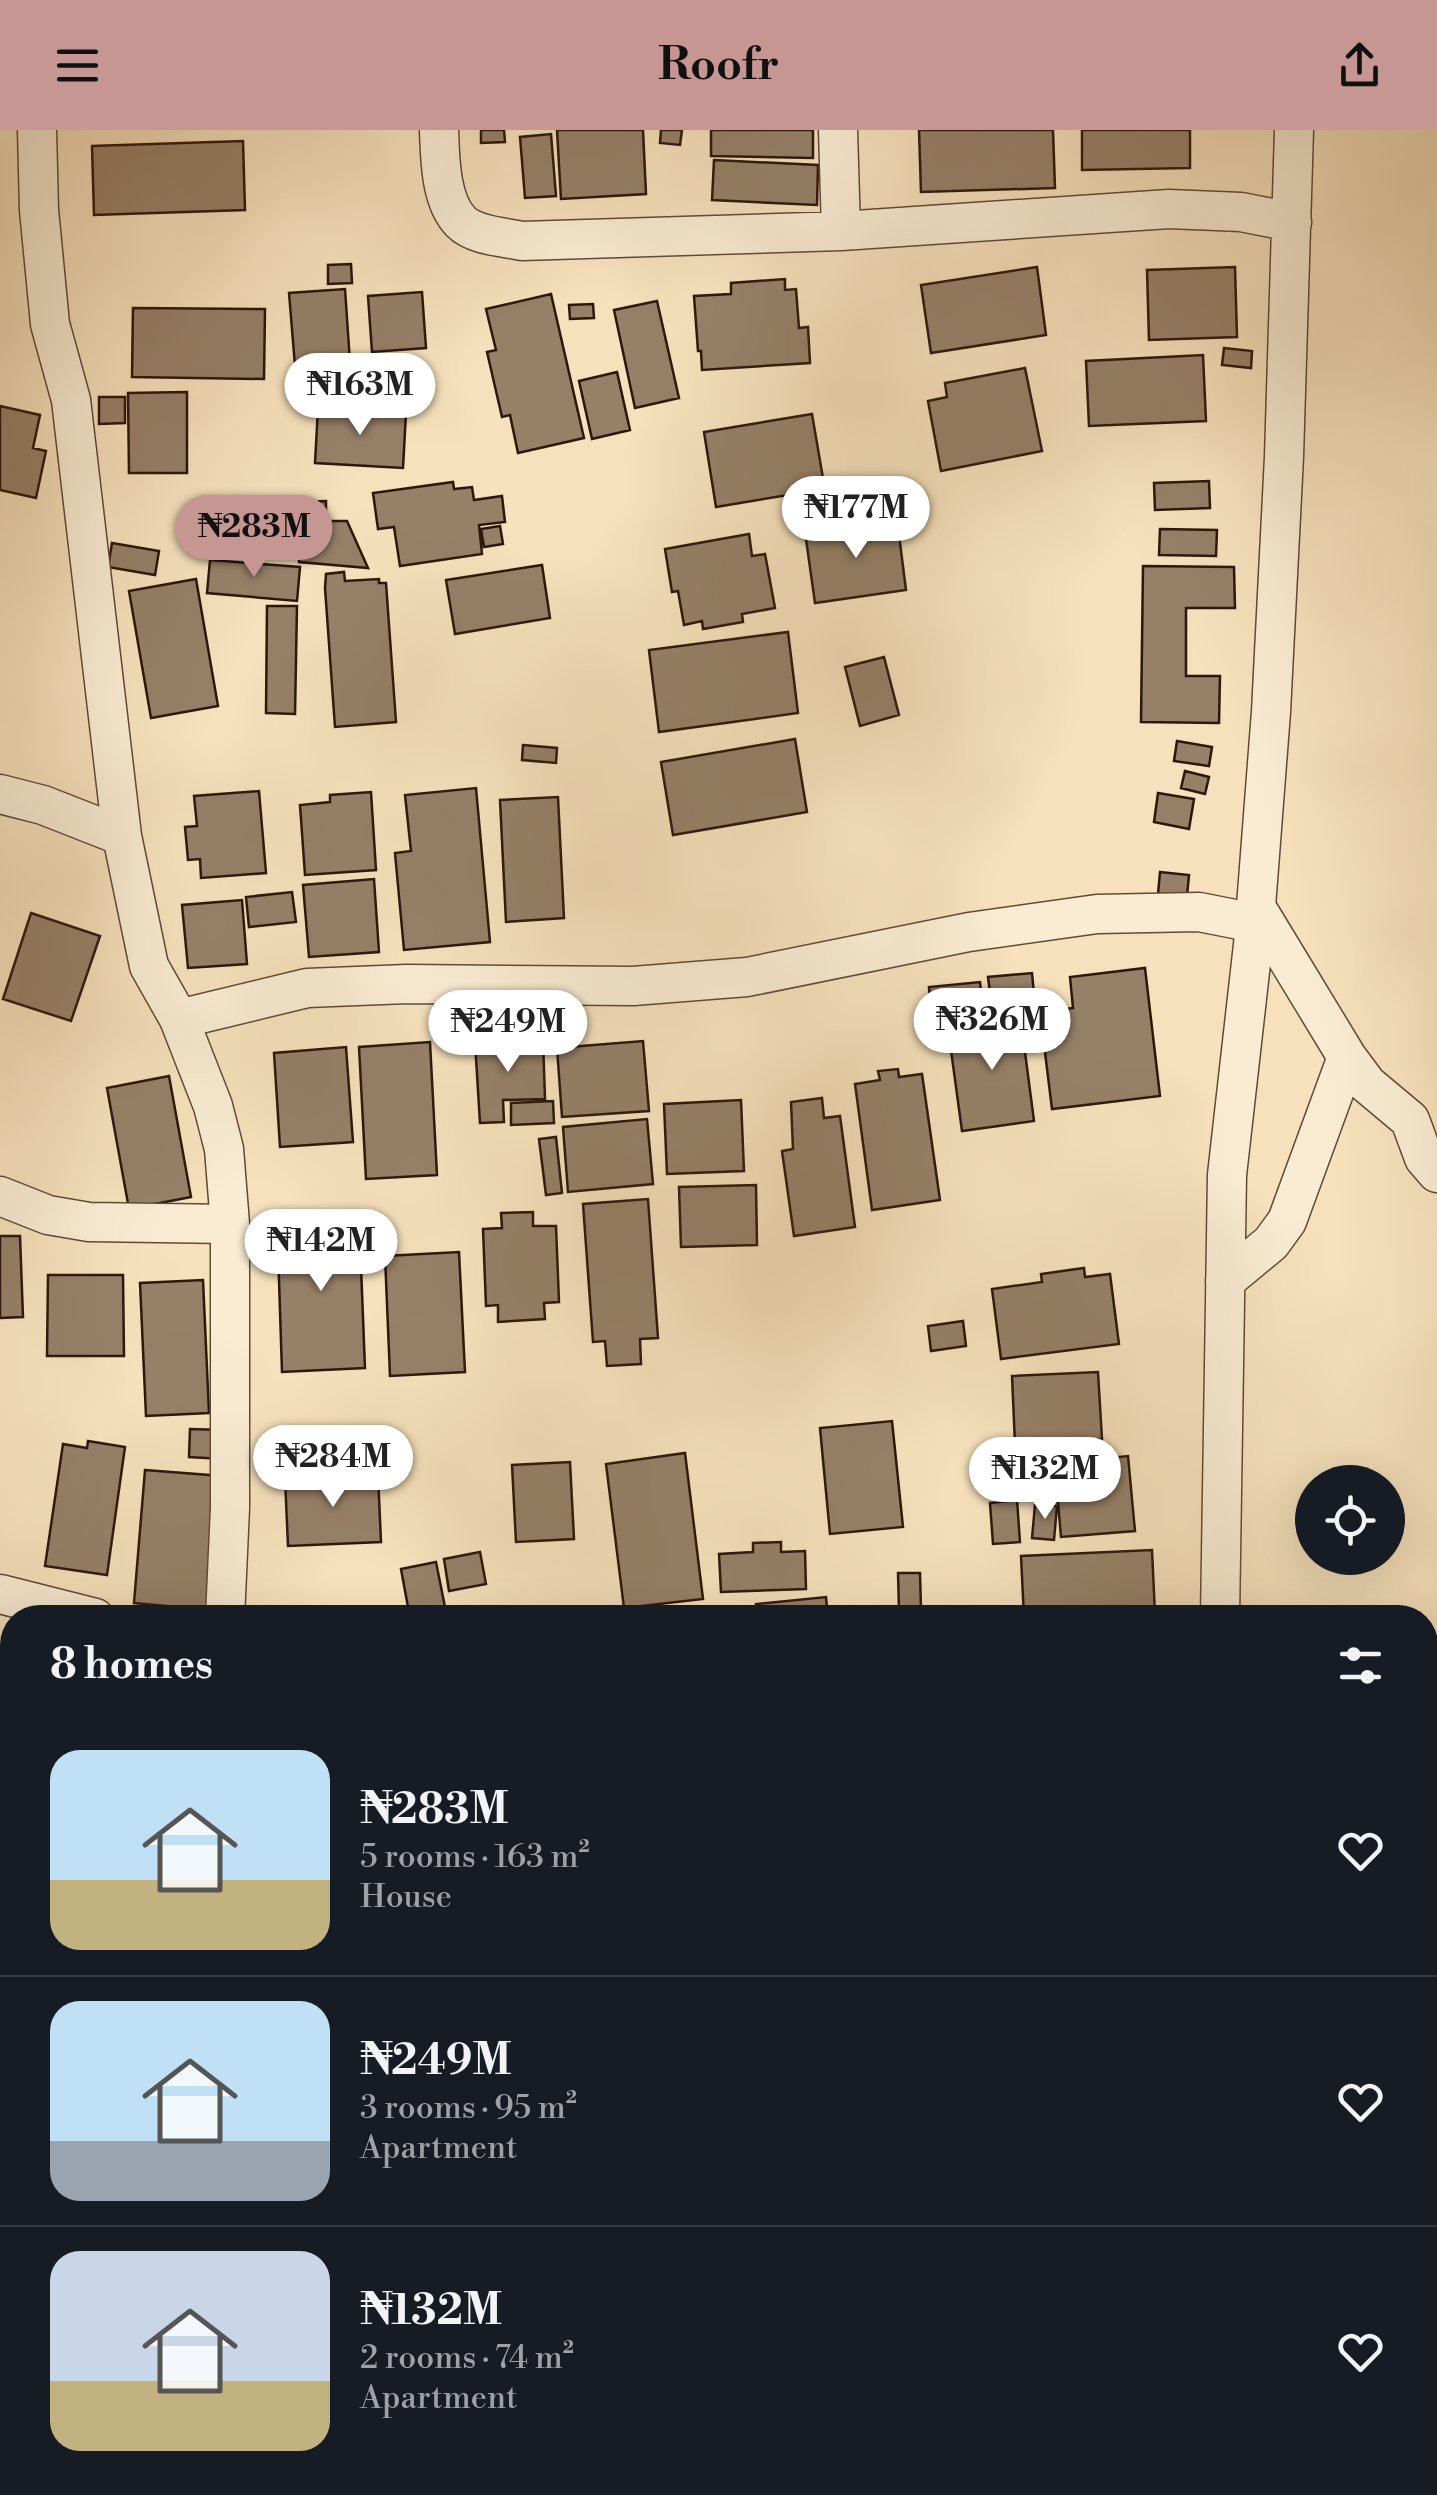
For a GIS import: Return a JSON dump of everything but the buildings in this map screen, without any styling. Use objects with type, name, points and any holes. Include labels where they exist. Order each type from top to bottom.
[{"type":"street","points":[[38,130],[50,324],[72,400],[122,836],[149,966],[179,1020],[213,1106],[224,1149],[230,1224],[230,1508],[226,1605]]},
{"type":"street","points":[[439,130],[440,159],[449,201],[462,223],[483,234],[522,241],[841,231],[1169,209],[1241,212],[1292,222]]},
{"type":"street","points":[[838,130],[841,231]]},
{"type":"street","points":[[1220,1605],[1227,1176],[1255,915],[1271,712],[1294,130]]},
{"type":"street","points":[[0,794],[43,805],[122,836]]},
{"type":"street","points":[[179,1020],[307,988],[407,984],[633,986],[746,977],[968,932],[1097,914],[1255,915]]},
{"type":"street","points":[[1255,915],[1366,1084],[1410,1120],[1424,1158],[1437,1172]]},
{"type":"street","points":[[1225,1281],[1271,1243],[1287,1220],[1347,1058]]},
{"type":"street","points":[[0,1196],[48,1215],[88,1222],[230,1224]]},
{"type":"street","points":[[0,1594],[44,1605]]}]
